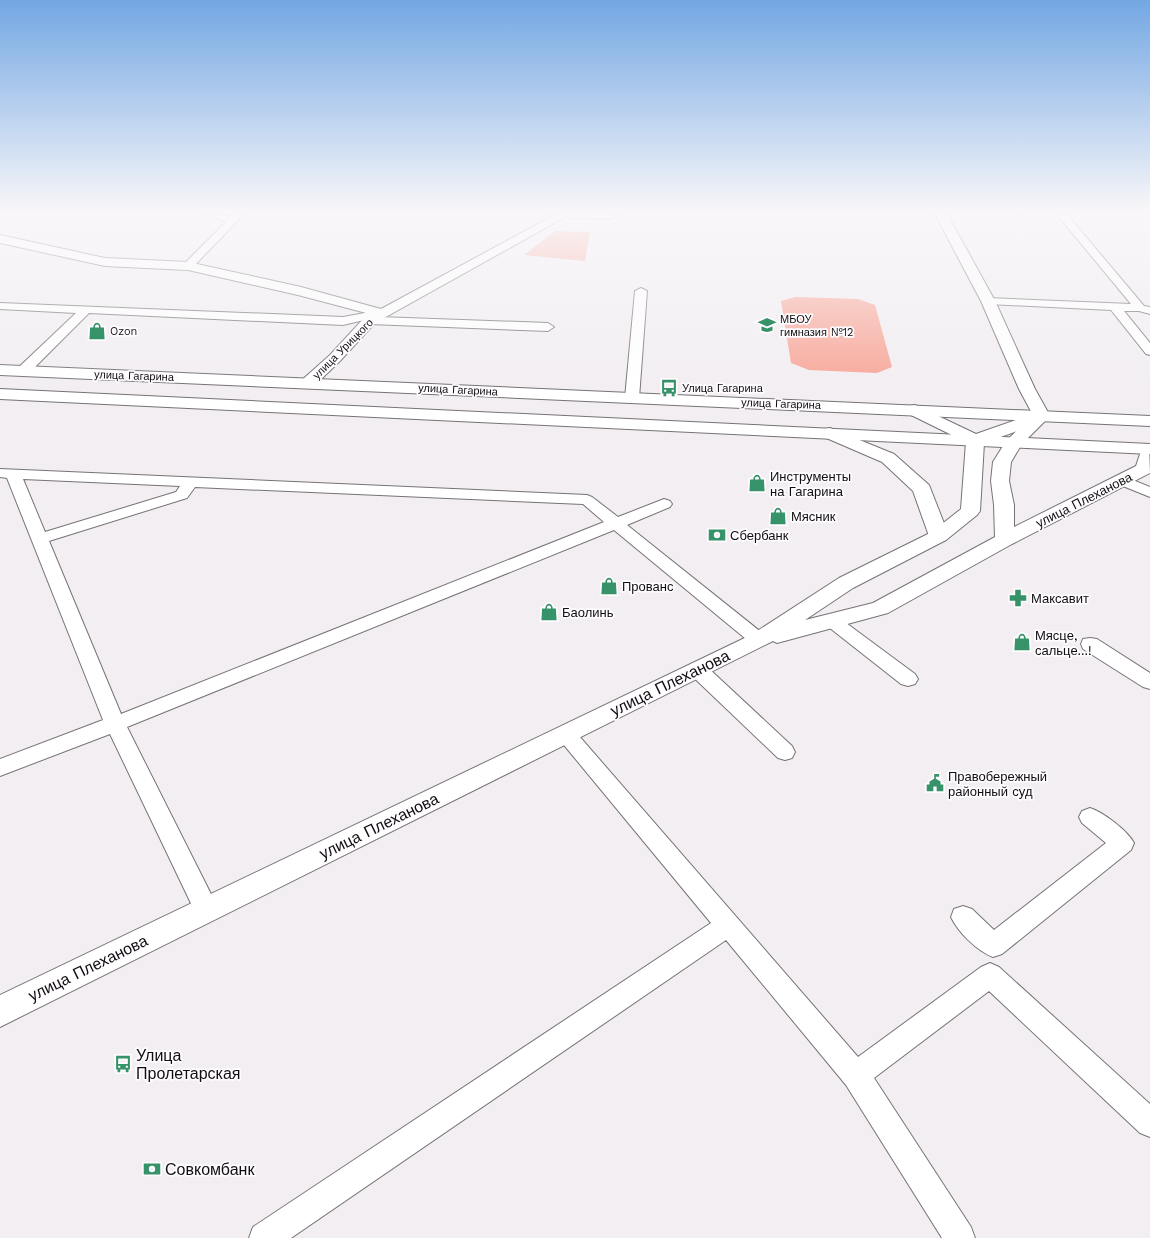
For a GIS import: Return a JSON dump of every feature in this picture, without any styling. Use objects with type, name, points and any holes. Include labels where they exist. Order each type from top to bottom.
[{"type":"main road","points":[[204,270],[301,292],[376,316]]},
{"type":"main road","name":"улица Урицкого","points":[[268,407],[295,397],[376,316],[461,270]]},
{"type":"main road","points":[[971,270],[988,301],[1027,389],[1042,416],[1014,442],[1002,462],[1000,481],[1004,505],[1005,540]]},
{"type":"main road","name":"улица Гагарина","points":[[0,370],[1150,421]]},
{"type":"main road","name":"улица Гагарина","points":[[0,394],[1149,449]]},
{"type":"main road","name":"улица Гагарина","points":[[916,410],[975,440],[1042,416]]},
{"type":"main road","name":"улица Гагарина","points":[[830,433],[888,458],[922,489],[939,536]]},
{"type":"main road","points":[[975,440],[1000,481]]},
{"type":"main road","name":"улица Плеханова","points":[[0,1011],[759,640],[846,583],[939,536],[970,511],[975,440]]},
{"type":"main road","name":"улица Плеханова","points":[[759,640],[880,608],[1005,540],[1144,469],[1149,449]]},
{"type":"lane","points":[[1111,270],[1145,309]]},
{"type":"lane","points":[[632,398],[641,291]]},
{"type":"lane","points":[[988,301],[1114,306],[1145,309]]},
{"type":"lane","points":[[0,306],[343,321],[376,316],[548,327]]},
{"type":"lane","points":[[1114,306],[1150,351]]},
{"type":"lane","points":[[23,371],[86,310]]},
{"type":"lane","points":[[207,910],[115,724],[39,539],[6,473],[587,500],[759,640]]},
{"type":"lane","points":[[1123,481],[1150,492]]},
{"type":"lane","points":[[39,539],[182,495],[190,482]]},
{"type":"lane","points":[[0,768],[115,724],[664,504]]},
{"type":"lane","points":[[832,621],[908,679]]},
{"type":"lane","points":[[1090,644],[1150,682]]},
{"type":"lane","points":[[698,670],[785,752]]},
{"type":"lane","points":[[566,734],[856,1075],[960,1238]]},
{"type":"lane","points":[[963,917],[994,946],[1123,843],[1090,817]]},
{"type":"lane","points":[[264,1238],[728,926]]},
{"type":"lane","points":[[856,1075],[990,975],[1150,1123]]},
{"type":"shaded area","points":[[795,297],[858,299],[875,305],[892,367],[877,373],[809,370],[791,363],[781,301]]},
{"type":"place","name":"МБОУ гимназия №12","points":[[767,325]]},
{"type":"place","name":"Ozon","points":[[97,331]]},
{"type":"place","name":"Улица Гагарина","points":[[669,388]]},
{"type":"place","name":"Инструменты на Гагарина","points":[[757,483]]},
{"type":"place","name":"Мясник","points":[[778,516]]},
{"type":"place","name":"Сбербанк","points":[[717,535]]},
{"type":"place","name":"Прованс","points":[[609,586]]},
{"type":"place","name":"Максавит","points":[[1018,598]]},
{"type":"place","name":"Баолинь","points":[[549,612]]},
{"type":"place","name":"Мясце, сальце...!","points":[[1022,642]]},
{"type":"place","name":"Правобережный районный суд","points":[[935,783]]},
{"type":"place","name":"Улица Пролетарская","points":[[123,1064]]},
{"type":"place","name":"Совкомбанк","points":[[152,1169]]}]
